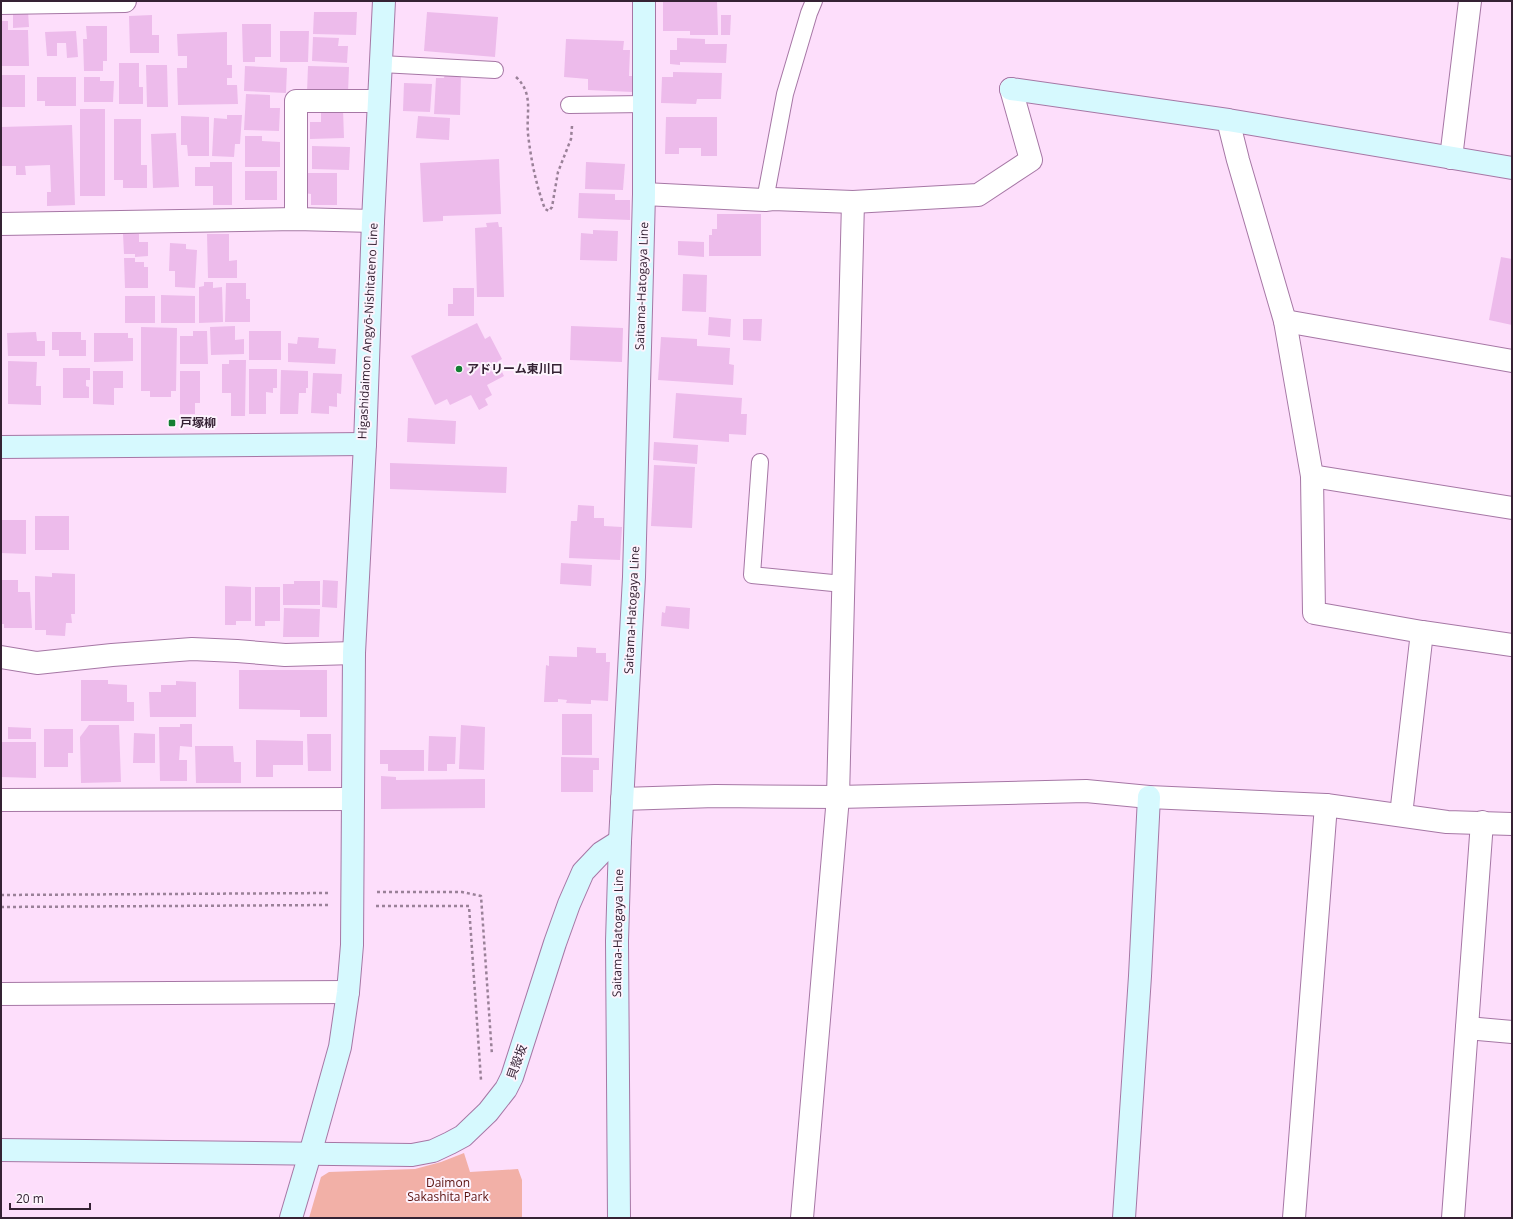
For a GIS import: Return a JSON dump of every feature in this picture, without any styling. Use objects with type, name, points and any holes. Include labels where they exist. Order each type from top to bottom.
[{"type":"street","points":[[1,2],[124,1]]},
{"type":"street","name":"Higashidaimon Angyō-Nishitateno Line","points":[[1,447],[365,444],[378,101],[384,1]]},
{"type":"street","name":"Saitama-Hatogaya Line","points":[[619,1218],[617,941],[620,841],[634,577],[644,194],[644,1]]},
{"type":"street","points":[[1451,158],[1470,1]]},
{"type":"street","points":[[644,194],[765,200],[853,202],[978,195],[1031,160],[1010,89],[1228,120],[1512,168]]},
{"type":"street","points":[[296,219],[296,101],[378,101]]},
{"type":"street","points":[[1228,120],[1238,160],[1285,321],[1312,476],[1314,613],[1422,632],[1512,645]]},
{"type":"street","points":[[802,1218],[838,796],[853,202]]},
{"type":"street","points":[[1,224],[296,219],[373,221]]},
{"type":"street","points":[[1285,321],[1512,361]]},
{"type":"street","points":[[291,1218],[340,1047],[348,992],[352,945],[354,653],[365,444]]},
{"type":"street","points":[[1312,476],[1512,508]]},
{"type":"street","points":[[1401,815],[1422,632]]},
{"type":"street","points":[[1,657],[37,663],[112,655],[192,649],[237,650],[285,655],[354,653]]},
{"type":"street","points":[[622,799],[715,796],[838,796],[1086,791],[1149,797],[1326,806],[1447,822],[1512,824]]},
{"type":"street","points":[[1124,1218],[1140,976],[1149,797]]},
{"type":"street","points":[[1,800],[353,799]]},
{"type":"street","points":[[1294,1218],[1326,806]]},
{"type":"street","points":[[1453,1218],[1482,822]]},
{"type":"street","name":"貝殻坂","points":[[1,1150],[412,1155],[432,1151],[450,1144],[463,1136],[484,1116],[496,1103],[512,1077],[555,943],[569,904],[583,872],[600,853],[620,841]]},
{"type":"street","points":[[1,994],[348,992]]},
{"type":"street","points":[[1467,1028],[1512,1032]]},
{"type":"lane","points":[[765,200],[786,94],[809,13],[814,1]]},
{"type":"lane","points":[[381,64],[495,70]]},
{"type":"lane","points":[[569,106],[644,104]]},
{"type":"lane","points":[[760,462],[752,575],[843,584]]},
{"type":"path","points":[[495,70],[505,71],[517,77],[525,88],[529,114],[528,133],[536,180],[545,209],[549,210],[552,207],[558,172],[571,139],[573,129],[565,111],[565,107],[569,106]]},
{"type":"path","points":[[372,898],[377,892],[462,892],[481,896],[492,1055]]},
{"type":"path","points":[[1,895],[327,893],[334,896]]},
{"type":"path","points":[[1,907],[328,905],[331,901]]},
{"type":"path","points":[[372,906],[469,906],[484,1116]]},
{"type":"green space","name":"Daimon Sakashita Park","points":[[464,1153],[470,1172],[518,1169],[522,1180],[522,1218],[309,1218],[321,1177],[329,1172],[415,1169],[441,1162]]},
{"type":"building","points":[[717,1],[718,35],[690,35],[690,31],[663,31],[663,2]]},
{"type":"building","points":[[13,11],[28,11],[29,27],[13,28]]},
{"type":"building","points":[[314,12],[357,12],[356,35],[313,34]]},
{"type":"building","points":[[427,12],[498,17],[495,57],[424,51]]},
{"type":"building","points":[[152,15],[152,35],[159,35],[159,53],[130,53],[129,16]]},
{"type":"building","points":[[721,15],[731,15],[730,35],[721,35]]},
{"type":"building","points":[[1,21],[8,21],[8,30],[28,30],[29,66],[1,66]]},
{"type":"building","points":[[242,24],[271,24],[271,57],[255,57],[255,62],[243,62]]},
{"type":"building","points":[[86,26],[107,26],[107,61],[103,61],[103,71],[84,71],[83,39],[87,39]]},
{"type":"building","points":[[76,31],[78,57],[67,58],[66,43],[57,43],[57,56],[47,56],[45,32]]},
{"type":"building","points":[[280,31],[309,31],[308,62],[280,62]]},
{"type":"building","points":[[227,32],[227,65],[232,65],[232,78],[227,78],[227,85],[237,85],[238,104],[178,105],[177,68],[187,68],[187,56],[178,56],[177,34]]},
{"type":"building","points":[[313,37],[339,38],[338,46],[348,46],[347,63],[312,61]]},
{"type":"building","points":[[677,38],[705,39],[705,44],[727,44],[726,63],[680,62],[680,65],[670,64],[670,50],[677,50]]},
{"type":"building","points":[[566,39],[624,41],[623,50],[630,50],[629,76],[633,76],[633,92],[588,90],[588,79],[564,77]]},
{"type":"building","points":[[119,63],[139,63],[139,87],[143,87],[143,104],[119,104]]},
{"type":"building","points":[[146,65],[167,65],[168,107],[147,107]]},
{"type":"building","points":[[245,66],[287,68],[286,93],[244,91]]},
{"type":"building","points":[[308,66],[349,67],[348,93],[307,92]]},
{"type":"building","points":[[673,72],[722,73],[721,99],[697,99],[696,104],[661,103],[662,77],[673,77]]},
{"type":"building","points":[[445,74],[461,74],[460,115],[434,114],[436,78],[444,78]]},
{"type":"building","points":[[1,75],[25,75],[25,107],[1,107]]},
{"type":"building","points":[[37,77],[76,77],[76,106],[45,106],[45,101],[37,101]]},
{"type":"building","points":[[84,77],[100,77],[100,81],[114,81],[113,102],[84,102]]},
{"type":"building","points":[[404,83],[432,84],[430,112],[403,111]]},
{"type":"building","points":[[246,94],[270,95],[270,108],[280,108],[279,131],[244,130]]},
{"type":"building","points":[[80,109],[105,109],[105,196],[80,196]]},
{"type":"building","points":[[343,109],[344,138],[310,139],[310,122],[321,122],[321,110]]},
{"type":"building","points":[[227,115],[242,115],[240,144],[235,144],[234,157],[212,156],[214,118],[227,119]]},
{"type":"building","points":[[181,116],[209,117],[209,156],[188,156],[187,145],[181,145]]},
{"type":"building","points":[[418,116],[450,118],[449,140],[416,138]]},
{"type":"building","points":[[666,117],[717,117],[717,156],[701,156],[701,148],[679,148],[679,154],[665,154]]},
{"type":"building","points":[[114,119],[141,119],[141,165],[147,165],[147,188],[123,188],[123,180],[114,180]]},
{"type":"building","points":[[72,125],[75,205],[47,206],[47,192],[51,192],[50,165],[25,166],[26,175],[16,175],[16,166],[1,166],[1,127]]},
{"type":"building","points":[[176,133],[179,187],[153,188],[151,134]]},
{"type":"building","points":[[245,136],[262,136],[262,141],[280,142],[280,167],[245,167]]},
{"type":"building","points":[[312,146],[350,147],[349,170],[312,169]]},
{"type":"building","points":[[499,159],[501,214],[443,216],[443,221],[423,222],[420,163]]},
{"type":"building","points":[[210,162],[232,162],[232,205],[213,205],[213,186],[195,186],[195,167],[210,167]]},
{"type":"building","points":[[586,162],[625,164],[623,190],[585,189]]},
{"type":"building","points":[[245,171],[277,171],[277,200],[245,200]]},
{"type":"building","points":[[305,173],[337,173],[337,205],[311,205],[311,194],[305,193]]},
{"type":"building","points":[[579,193],[615,194],[615,200],[630,200],[630,220],[578,218]]},
{"type":"building","points":[[717,214],[761,214],[761,256],[709,256],[709,235],[712,235],[712,229],[717,229]]},
{"type":"building","points":[[498,222],[499,227],[502,227],[504,297],[477,297],[475,228],[487,227],[486,223]]},
{"type":"building","points":[[593,230],[618,231],[617,261],[580,260],[581,233],[593,234]]},
{"type":"building","points":[[123,234],[139,234],[139,242],[148,242],[148,256],[135,257],[135,254],[124,254]]},
{"type":"building","points":[[207,234],[229,234],[229,261],[237,260],[237,278],[208,278]]},
{"type":"building","points":[[678,241],[704,242],[704,257],[678,255]]},
{"type":"building","points":[[170,243],[186,244],[186,249],[197,250],[195,288],[175,287],[175,271],[169,271]]},
{"type":"building","points":[[1501,257],[1512,259],[1512,325],[1489,320]]},
{"type":"building","points":[[124,258],[135,258],[135,262],[144,262],[144,267],[148,267],[148,288],[125,288]]},
{"type":"building","points":[[683,274],[707,275],[706,312],[682,311]]},
{"type":"building","points":[[204,282],[213,282],[213,288],[222,287],[223,322],[199,323],[199,287],[204,286]]},
{"type":"building","points":[[226,283],[246,283],[246,299],[250,299],[250,322],[225,322]]},
{"type":"building","points":[[453,288],[474,288],[474,316],[448,316],[448,304],[453,304]]},
{"type":"building","points":[[161,295],[195,296],[195,323],[161,323]]},
{"type":"building","points":[[125,296],[155,296],[155,323],[125,323]]},
{"type":"building","points":[[709,317],[731,319],[730,337],[708,335]]},
{"type":"building","points":[[743,319],[762,319],[761,341],[743,340]]},
{"type":"building","name":"アドリーム東川口","points":[[477,323],[485,339],[490,336],[502,359],[497,362],[504,376],[487,385],[492,395],[485,399],[488,405],[479,410],[471,395],[450,405],[447,399],[435,405],[411,356]]},
{"type":"building","points":[[235,326],[235,340],[244,339],[244,354],[211,355],[210,327]]},
{"type":"building","points":[[571,326],[623,328],[622,362],[570,360]]},
{"type":"building","points":[[141,327],[177,328],[176,391],[171,391],[171,397],[150,397],[150,391],[141,391]]},
{"type":"building","points":[[193,331],[207,331],[208,364],[180,364],[180,336],[193,336]]},
{"type":"building","points":[[249,331],[281,331],[281,360],[249,360]]},
{"type":"building","points":[[36,332],[37,341],[45,341],[45,356],[8,356],[7,333]]},
{"type":"building","points":[[52,332],[81,332],[81,340],[86,340],[86,356],[59,356],[59,350],[52,350]]},
{"type":"building","points":[[94,333],[128,333],[128,338],[133,338],[133,361],[94,362]]},
{"type":"building","points":[[298,337],[319,338],[318,348],[336,349],[335,364],[288,362],[288,343],[297,344]]},
{"type":"building","points":[[661,337],[697,339],[697,346],[730,348],[729,364],[734,365],[733,385],[658,380]]},
{"type":"building","points":[[229,360],[246,360],[245,416],[231,416],[231,393],[222,393],[222,364],[229,364]]},
{"type":"building","points":[[8,361],[37,362],[36,386],[41,386],[41,405],[8,404]]},
{"type":"building","points":[[63,368],[90,368],[90,380],[86,380],[86,386],[89,387],[89,398],[63,398]]},
{"type":"building","points":[[249,369],[277,369],[277,388],[273,388],[273,393],[266,392],[266,414],[249,414]]},
{"type":"building","points":[[281,370],[308,371],[308,388],[306,388],[306,393],[299,393],[298,414],[280,414]]},
{"type":"building","points":[[93,371],[123,371],[123,388],[114,388],[114,405],[93,404]]},
{"type":"building","points":[[180,371],[200,371],[200,403],[195,403],[195,414],[180,414]]},
{"type":"building","points":[[313,373],[342,374],[341,394],[337,393],[337,407],[329,406],[329,414],[311,413]]},
{"type":"building","points":[[676,393],[742,398],[741,414],[747,414],[746,435],[729,434],[729,442],[673,438]]},
{"type":"building","points":[[408,418],[456,421],[455,444],[407,442]]},
{"type":"building","points":[[654,442],[698,445],[697,464],[653,460]]},
{"type":"building","points":[[390,463],[507,467],[506,493],[390,489]]},
{"type":"building","points":[[654,465],[695,467],[692,528],[651,526]]},
{"type":"building","points":[[578,505],[594,506],[594,518],[604,518],[604,526],[622,527],[620,560],[569,558],[571,521],[577,521]]},
{"type":"building","points":[[35,516],[69,516],[69,550],[35,550]]},
{"type":"building","points":[[1,520],[26,520],[26,554],[1,553]]},
{"type":"building","points":[[561,563],[592,565],[591,586],[560,584]]},
{"type":"building","points":[[52,573],[75,574],[75,614],[71,614],[72,623],[66,623],[65,636],[46,635],[46,630],[35,630],[35,576],[52,577]]},
{"type":"building","points":[[1,580],[18,580],[18,592],[30,592],[32,628],[4,628],[4,624],[1,624]]},
{"type":"building","points":[[323,580],[338,581],[337,608],[322,607]]},
{"type":"building","points":[[294,581],[320,581],[320,605],[283,605],[283,584],[294,584]]},
{"type":"building","points":[[225,586],[251,587],[251,621],[236,621],[236,625],[225,625]]},
{"type":"building","points":[[255,587],[280,587],[280,621],[265,621],[265,626],[255,626]]},
{"type":"building","points":[[666,606],[690,608],[689,629],[661,626],[662,612],[665,613]]},
{"type":"building","points":[[284,608],[320,609],[319,637],[283,637]]},
{"type":"building","points":[[577,647],[596,648],[596,653],[606,653],[606,662],[610,662],[608,701],[591,700],[591,704],[566,703],[567,700],[558,699],[558,702],[544,702],[546,665],[549,666],[549,656],[577,657]]},
{"type":"building","points":[[239,670],[327,670],[327,717],[300,717],[300,710],[239,709]]},
{"type":"building","points":[[81,680],[108,680],[108,684],[127,685],[127,702],[134,702],[134,721],[81,721]]},
{"type":"building","points":[[176,681],[196,682],[196,717],[150,717],[149,692],[161,692],[161,685],[176,685]]},
{"type":"building","points":[[562,714],[592,714],[592,755],[562,755]]},
{"type":"building","points":[[180,724],[192,724],[192,747],[180,746],[179,760],[187,760],[187,781],[160,781],[159,727],[180,727]]},
{"type":"building","points":[[89,725],[119,725],[121,782],[81,783],[80,737]]},
{"type":"building","points":[[461,725],[485,727],[484,770],[459,769]]},
{"type":"building","points":[[8,727],[31,728],[31,739],[8,739]]},
{"type":"building","points":[[44,729],[73,729],[73,753],[68,753],[68,767],[44,767]]},
{"type":"building","points":[[134,733],[155,734],[155,763],[133,763]]},
{"type":"building","points":[[307,734],[331,734],[331,771],[308,771]]},
{"type":"building","points":[[429,736],[456,737],[455,764],[447,764],[447,771],[428,771]]},
{"type":"building","points":[[256,740],[303,741],[303,765],[273,765],[273,777],[256,777]]},
{"type":"building","points":[[1,742],[36,742],[36,778],[1,777]]},
{"type":"building","points":[[195,746],[233,746],[234,762],[241,762],[241,783],[196,783]]},
{"type":"building","points":[[380,750],[424,750],[424,771],[388,771],[388,764],[380,764]]},
{"type":"building","points":[[561,757],[599,758],[599,770],[593,770],[593,792],[561,792]]},
{"type":"building","points":[[381,776],[396,777],[396,780],[485,779],[485,808],[381,809]]},
{"type":"place","name":"アドリーム東川口","points":[[459,369]]},
{"type":"place","name":"戸塚柳","points":[[172,423]]}]
